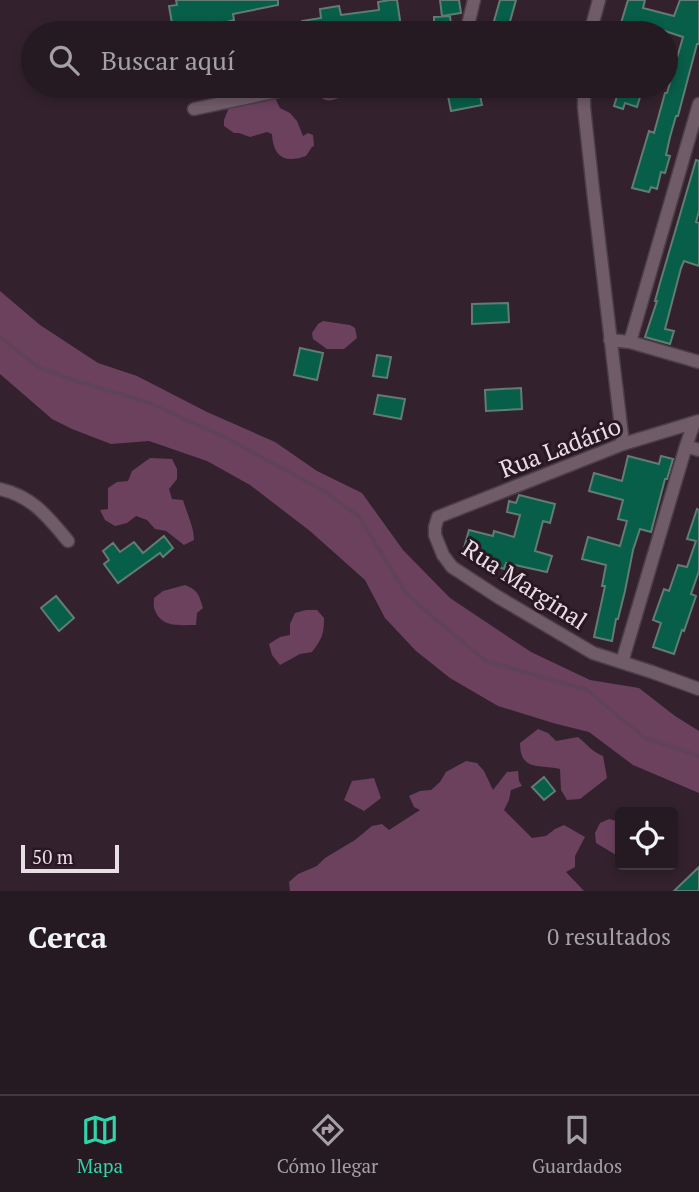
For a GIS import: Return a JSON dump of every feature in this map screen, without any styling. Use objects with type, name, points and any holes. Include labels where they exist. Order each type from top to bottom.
[{"type":"street","points":[[469,21],[474,0]]},
{"type":"street","points":[[591,21],[599,0]]},
{"type":"street","points":[[194,109],[246,98]]},
{"type":"street","points":[[584,98],[623,444]]},
{"type":"street","points":[[630,342],[699,104]]},
{"type":"street","points":[[610,340],[630,342],[699,362]]},
{"type":"street","points":[[622,662],[686,446],[696,422]]},
{"type":"street","name":"Rua Ladário","points":[[438,517],[623,444],[696,422]]},
{"type":"street","points":[[686,446],[699,450]]},
{"type":"street","points":[[0,489],[12,492],[38,507],[68,541]]},
{"type":"street","name":"Rua Marginal","points":[[438,517],[435,535],[443,555],[452,567],[593,653],[699,689]]},
{"type":"shaded area","points":[[275,98],[280,108],[290,113],[297,121],[303,136],[308,133],[313,135],[314,146],[306,156],[292,159],[281,156],[277,153],[272,134],[267,132],[250,137],[234,133],[224,126],[230,105]]},
{"type":"shaded area","points":[[0,291],[40,325],[98,363],[137,376],[207,412],[275,442],[317,471],[362,493],[403,550],[450,598],[531,652],[590,680],[639,688],[699,731],[699,793],[633,765],[589,732],[498,706],[450,678],[416,651],[385,618],[365,580],[310,531],[250,485],[207,461],[149,441],[111,444],[52,419],[0,374]]},
{"type":"shaded area","points":[[323,321],[350,325],[355,328],[357,338],[344,349],[327,349],[313,339],[312,333]]},
{"type":"shaded area","points":[[150,458],[172,459],[177,469],[177,479],[169,489],[172,499],[183,500],[194,535],[194,540],[184,545],[166,531],[155,529],[147,520],[136,516],[127,523],[115,526],[105,520],[100,510],[108,509],[108,488],[117,482],[128,481],[132,471]]},
{"type":"shaded area","points":[[185,585],[197,594],[203,608],[197,613],[196,625],[167,623],[154,609],[154,598],[163,591]]},
{"type":"shaded area","points":[[317,610],[324,618],[320,640],[312,652],[300,654],[280,665],[272,655],[269,644],[280,637],[290,635],[290,624],[295,613]]},
{"type":"shaded area","points":[[538,729],[548,733],[556,741],[578,737],[603,756],[607,778],[580,799],[567,800],[561,790],[560,769],[533,765],[523,759],[520,743]]},
{"type":"shaded area","points":[[466,761],[477,763],[493,790],[507,772],[518,771],[522,786],[511,790],[504,810],[532,838],[546,836],[564,825],[585,837],[575,856],[575,867],[566,872],[584,891],[290,891],[289,882],[298,874],[317,866],[372,826],[382,824],[389,830],[420,810],[414,807],[409,796],[431,790],[446,772]]},
{"type":"shaded area","points":[[374,778],[381,798],[364,811],[344,800],[352,781]]},
{"type":"shaded area","points":[[609,819],[615,821],[615,854],[596,843],[595,833],[600,823]]},
{"type":"building","points":[[176,0],[278,0],[278,5],[233,14],[234,20],[230,21],[172,21],[169,6],[177,5]]},
{"type":"building","points":[[397,0],[400,21],[302,21],[321,18],[320,9],[339,6],[341,15],[379,10],[378,2]]},
{"type":"building","points":[[440,0],[459,0],[461,13],[442,16]]},
{"type":"building","points":[[500,0],[516,0],[510,21],[494,21]]},
{"type":"building","points":[[628,0],[645,0],[643,8],[674,16],[680,0],[699,0],[699,44],[670,137],[666,155],[670,156],[665,173],[661,172],[657,189],[651,187],[649,192],[632,188],[649,131],[654,133],[664,98],[678,98],[678,54],[683,37],[678,35],[678,21],[622,21]]},
{"type":"building","points":[[450,16],[451,21],[434,21],[434,17]]},
{"type":"building","points":[[448,98],[481,98],[482,105],[451,111]]},
{"type":"building","points":[[616,98],[640,98],[637,107],[625,103],[623,109],[614,106]]},
{"type":"building","points":[[696,160],[699,161],[699,211],[696,222],[699,223],[699,266],[684,261],[681,268],[665,329],[674,331],[670,344],[645,337]]},
{"type":"building","points":[[508,303],[509,322],[472,324],[472,304]]},
{"type":"building","points":[[300,348],[323,353],[317,380],[294,375]]},
{"type":"building","points":[[377,355],[391,357],[387,378],[373,376]]},
{"type":"building","points":[[521,388],[522,409],[486,411],[485,390]]},
{"type":"building","points":[[378,395],[405,399],[401,419],[374,414]]},
{"type":"building","points":[[628,456],[659,464],[661,456],[673,459],[651,532],[640,529],[612,641],[594,637],[605,586],[602,586],[606,565],[582,559],[588,537],[620,546],[627,521],[618,519],[623,500],[589,491],[594,473],[622,481]]},
{"type":"building","points":[[519,495],[555,504],[550,523],[543,521],[535,551],[552,556],[547,572],[506,563],[504,569],[462,555],[469,530],[493,536],[494,531],[514,537],[520,515],[507,512],[509,501],[516,503]]},
{"type":"building","points":[[697,509],[699,571],[691,594],[696,596],[674,654],[653,647],[661,623],[653,620],[664,589],[669,591],[678,565],[687,567],[696,541],[687,539]]},
{"type":"building","points":[[164,536],[173,548],[163,557],[160,553],[118,583],[104,564],[109,560],[103,551],[113,543],[120,552],[134,542],[143,553]]},
{"type":"building","points":[[56,596],[74,618],[59,631],[41,608]]},
{"type":"building","points":[[544,777],[555,791],[544,800],[532,787]]},
{"type":"building","points":[[699,867],[699,891],[674,891]]},
{"type":"waterway","points":[[0,337],[38,367],[150,403],[226,438],[326,492],[359,517],[406,593],[486,661],[587,690],[645,738],[699,756]]}]
